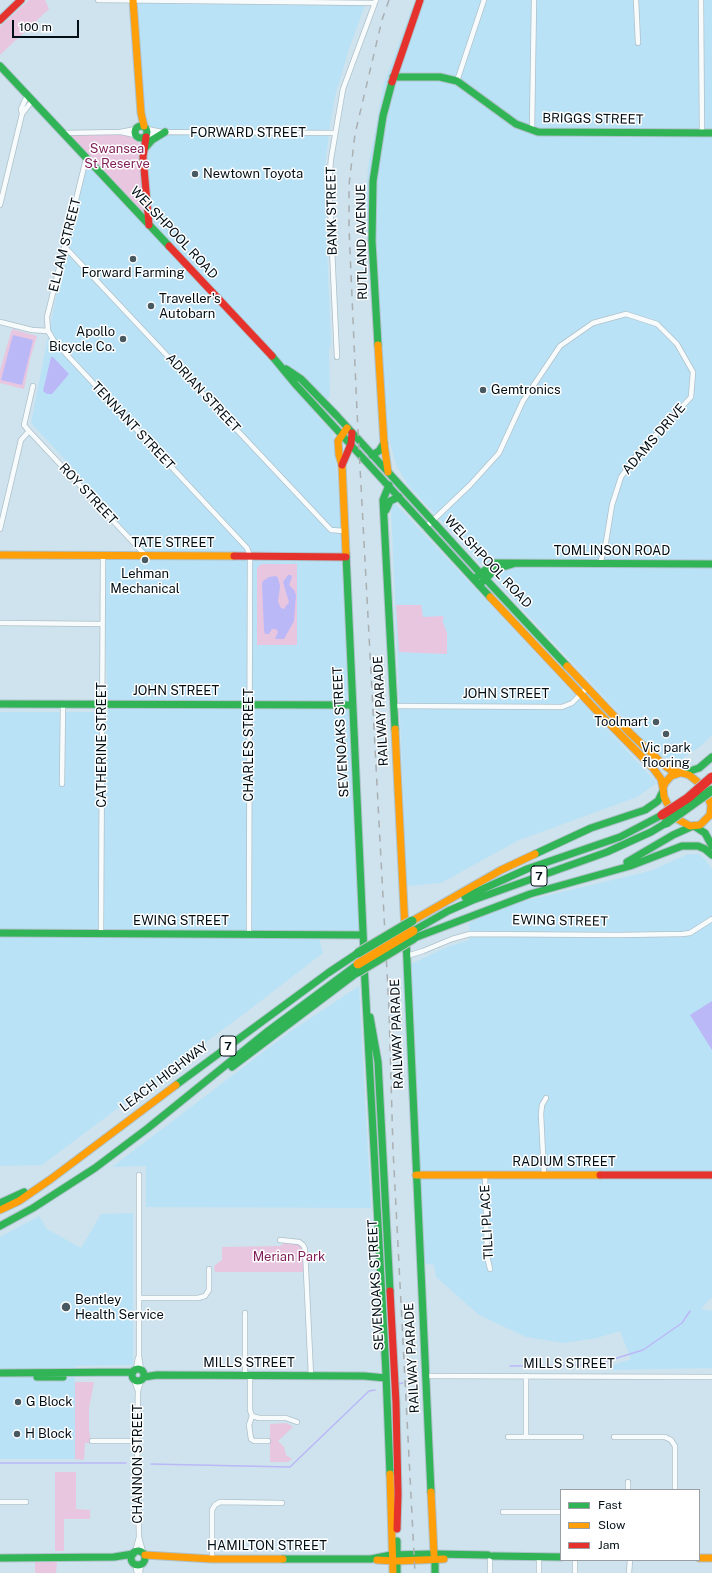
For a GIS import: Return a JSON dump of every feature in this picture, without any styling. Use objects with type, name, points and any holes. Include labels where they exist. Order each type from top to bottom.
[{"type":"main road","points":[[1,18],[14,0]]},
{"type":"main road","points":[[1,18],[21,0]]},
{"type":"main road","name":"RUTLAND AVENUE","points":[[388,472],[384,443],[372,249],[372,207],[375,160],[383,116],[393,77],[420,0]]},
{"type":"main road","points":[[133,1],[141,132],[144,152],[149,225]]},
{"type":"main road","name":"WELSHPOOL ROAD","points":[[0,66],[280,364],[296,385],[347,431],[388,472],[429,524],[581,694],[653,768],[661,779],[663,790]]},
{"type":"main road","name":"BRIGGS STREET","points":[[393,77],[440,77],[457,81],[516,124],[544,133],[712,133]]},
{"type":"main road","points":[[144,152],[152,140],[163,132]]},
{"type":"main road","name":"WELSHPOOL ROAD","points":[[347,431],[351,444],[389,485],[398,497],[429,524]]},
{"type":"main road","name":"SEVENOAKS STREET","points":[[347,431],[338,441],[339,455],[342,465],[375,1191],[387,1375],[392,1526],[394,1558],[397,1573]]},
{"type":"main road","points":[[372,455],[379,451],[384,443]]},
{"type":"main road","name":"SEVENOAKS STREET","points":[[342,465],[351,444]]},
{"type":"main road","name":"RAILWAY PARADE","points":[[389,485],[384,496],[393,706],[407,956],[416,1175],[436,1573]]},
{"type":"main road","points":[[385,514],[388,503],[392,499],[398,497]]},
{"type":"main road","name":"TATE STREET","points":[[0,555],[346,557]]},
{"type":"main road","name":"TOMLINSON ROAD","points":[[479,579],[494,563],[712,564]]},
{"type":"main road","name":"WELSHPOOL ROAD","points":[[479,579],[588,687],[630,733],[665,766],[671,770],[682,773]]},
{"type":"main road","name":"JOHN STREET","points":[[0,704],[352,705]]},
{"type":"main road","points":[[712,757],[699,768],[670,778],[665,783],[663,790],[668,806],[675,816],[682,823],[693,826],[705,833],[712,846]]},
{"type":"main road","points":[[568,883],[634,859],[673,835],[693,826],[702,824],[712,813],[710,800],[702,786],[694,777],[682,773]]},
{"type":"main road","name":"7","points":[[0,1222],[33,1208],[95,1168],[148,1128],[167,1111],[289,1015],[358,968],[414,934],[448,911],[473,900],[607,852],[651,832],[683,801],[712,777]]},
{"type":"main road","name":"7","points":[[425,914],[501,870],[555,844],[591,828],[646,810],[658,801],[663,790]]},
{"type":"main road","name":"7","points":[[425,914],[527,869],[620,837],[664,819],[692,805],[712,790]]},
{"type":"main road","points":[[414,934],[517,898],[630,866],[686,845],[702,848],[712,855]]},
{"type":"main road","name":"LEACH HIGHWAY","points":[[0,1210],[19,1201],[51,1179],[328,973],[358,953],[425,914]]},
{"type":"main road","name":"EWING STREET","points":[[0,933],[363,935]]},
{"type":"main road","points":[[95,1168],[242,1060],[350,978],[358,968]]},
{"type":"main road","points":[[289,1015],[350,978]]},
{"type":"main road","name":"SEVENOAKS STREET","points":[[366,997],[378,1062],[394,1365],[398,1494],[393,1573]]},
{"type":"main road","name":"RADIUM STREET","points":[[416,1175],[712,1175]]},
{"type":"main road","points":[[0,1203],[51,1179]]},
{"type":"main road","points":[[384,1185],[379,1190],[375,1191],[385,1205]]},
{"type":"main road","points":[[0,1226],[33,1208]]},
{"type":"main road","points":[[394,1365],[387,1375],[394,1383]]},
{"type":"main road","name":"MILLS STREET","points":[[0,1373],[138,1375]]},
{"type":"main road","name":"MILLS STREET","points":[[0,1376],[51,1378],[138,1375],[370,1377],[387,1375]]},
{"type":"main road","name":"HAMILTON STREET","points":[[0,1558],[114,1557],[139,1561],[164,1557],[212,1559],[560,1557]]},
{"type":"main road","points":[[700,1558],[712,1558]]},
{"type":"street","points":[[98,0],[375,2]]},
{"type":"street","points":[[457,81],[484,0]]},
{"type":"street","points":[[532,130],[534,0]]},
{"type":"street","points":[[636,0],[638,43]]},
{"type":"street","points":[[702,0],[702,133]]},
{"type":"street","name":"BANK STREET","points":[[337,357],[329,183],[330,165],[334,133],[343,88],[375,2]]},
{"type":"street","points":[[0,205],[22,114],[30,98]]},
{"type":"street","points":[[63,133],[141,132]]},
{"type":"street","name":"FORWARD STREET","points":[[141,132],[334,133]]},
{"type":"street","name":"ELLAM STREET","points":[[48,331],[47,317],[86,159]]},
{"type":"street","name":"ADRIAN STREET","points":[[65,247],[331,530],[344,532]]},
{"type":"street","name":"ADAMS DRIVE","points":[[429,524],[470,485],[499,453],[523,401],[560,346],[593,323],[626,314],[657,324],[677,344],[692,372],[691,397],[636,456],[621,477],[612,505],[606,542],[600,564]]},
{"type":"street","points":[[0,322],[32,330],[48,331]]},
{"type":"street","name":"TENNANT STREET","points":[[48,331],[54,341],[247,548],[250,556]]},
{"type":"street","points":[[0,529],[21,440],[29,431],[24,425],[34,386]]},
{"type":"street","name":"ROY STREET","points":[[29,431],[146,556]]},
{"type":"street","name":"CATHERINE STREET","points":[[101,934],[102,556]]},
{"type":"street","name":"CHARLES STREET","points":[[249,934],[250,556]]},
{"type":"street","points":[[0,623],[102,624]]},
{"type":"street","name":"JOHN STREET","points":[[393,706],[562,707],[572,703],[588,687]]},
{"type":"street","points":[[62,784],[63,704]]},
{"type":"street","name":"EWING STREET","points":[[407,956],[452,939],[470,934],[683,934],[690,933],[712,919]]},
{"type":"street","points":[[544,1175],[541,1114],[542,1106],[546,1098]]},
{"type":"street","name":"CHANNON STREET","points":[[139,1561],[137,1441],[140,1175]]},
{"type":"street","name":"TILLI PLACE","points":[[484,1175],[487,1256],[490,1269]]},
{"type":"street","points":[[280,1240],[299,1242],[305,1249],[311,1376]]},
{"type":"street","points":[[139,1298],[198,1298],[205,1296],[209,1290],[209,1269]]},
{"type":"street","points":[[245,1314],[247,1376],[250,1410],[252,1416],[250,1425],[251,1439],[254,1441],[268,1441]]},
{"type":"street","name":"MILLS STREET","points":[[426,1376],[712,1377]]},
{"type":"street","points":[[526,1376],[526,1437]]},
{"type":"street","points":[[252,1416],[259,1418],[286,1418],[297,1422]]},
{"type":"street","points":[[508,1436],[582,1437]]},
{"type":"street","points":[[614,1437],[666,1437],[671,1440],[675,1446],[675,1489]]},
{"type":"street","points":[[92,1441],[137,1441]]},
{"type":"street","points":[[628,1482],[628,1489]]},
{"type":"street","points":[[0,1502],[26,1502]]},
{"type":"street","points":[[212,1559],[212,1510],[215,1505],[220,1502],[282,1503]]},
{"type":"street","points":[[503,1512],[560,1512]]},
{"type":"street","name":"CHANNON STREET","points":[[139,1537],[139,1561]]},
{"type":"street","points":[[490,1557],[490,1573]]},
{"type":"street","points":[[539,1557],[539,1573]]},
{"type":"street","points":[[575,1561],[575,1573]]},
{"type":"street","points":[[629,1573],[630,1561]]},
{"type":"shaded area","points":[[137,0],[367,0],[349,49],[335,96],[330,125],[324,175],[331,343],[329,350],[330,396],[315,414],[333,432],[355,674],[367,934],[359,938],[319,938],[323,953],[42,1165],[0,1166],[0,712],[108,712],[103,556],[145,556],[79,484],[80,476],[31,423],[83,160],[151,229],[142,132]]},
{"type":"shaded area","points":[[415,0],[712,0],[712,735],[701,746],[674,764],[653,750],[408,485],[396,465],[385,423],[378,415],[366,202],[368,167],[384,83]]},
{"type":"shaded area","points":[[394,502],[657,783],[637,797],[517,841],[441,883],[409,886],[407,884],[391,507]]},
{"type":"shaded area","points":[[688,854],[699,854],[712,869],[712,1297],[701,1309],[712,1311],[712,1368],[610,1370],[610,1366],[631,1359],[620,1331],[597,1338],[564,1343],[526,1337],[479,1315],[436,1277],[434,1265],[417,1262],[402,968],[447,947],[469,940],[469,923],[503,906],[650,871]]},
{"type":"shaded area","points":[[359,986],[371,1208],[146,1207],[146,1166],[112,1167],[288,1033]]},
{"type":"shaded area","name":"Bentley Health Service","points":[[133,1213],[133,1365],[75,1366],[75,1459],[0,1459],[0,1237],[39,1216],[47,1229],[81,1248],[101,1214]]},
{"type":"green space","points":[[29,0],[45,0],[49,9],[0,55],[0,27]]},
{"type":"green space","name":"Swansea St Reserve","points":[[121,133],[136,136],[144,158],[149,225],[64,134]]},
{"type":"green space","points":[[12,329],[37,336],[30,359],[24,389],[0,383],[0,370]]},
{"type":"green space","points":[[261,564],[297,564],[297,645],[257,645],[257,568]]},
{"type":"green space","points":[[396,605],[421,605],[423,617],[443,616],[444,619],[442,620],[447,633],[447,654],[399,652]]},
{"type":"green space","name":"Merian Park","points":[[284,1243],[298,1243],[303,1249],[304,1272],[215,1272],[214,1266],[222,1260],[222,1247],[280,1246]]},
{"type":"green space","points":[[75,1382],[94,1382],[89,1408],[90,1443],[85,1443],[84,1460],[75,1459]]},
{"type":"green space","points":[[287,1423],[293,1427],[278,1441],[284,1447],[286,1455],[292,1459],[288,1462],[270,1462],[270,1424]]},
{"type":"green space","points":[[55,1472],[76,1472],[76,1509],[90,1510],[90,1519],[64,1519],[64,1551],[55,1551]]},
{"type":"green space","points":[[35,1560],[57,1560],[56,1573],[35,1573]]},
{"type":"water","points":[[13,335],[33,340],[22,385],[1,380]]},
{"type":"water","points":[[51,357],[53,357],[69,374],[52,394],[47,394],[43,391]]},
{"type":"water","points":[[288,575],[291,575],[292,577],[289,585],[294,590],[296,595],[294,621],[284,639],[275,639],[278,632],[276,629],[272,629],[269,634],[265,634],[264,630],[262,584],[263,581],[269,577],[276,576],[278,578],[280,586],[278,602],[281,608],[284,609],[289,602],[283,582]]},
{"type":"water","points":[[712,1001],[712,1050],[690,1015]]},
{"type":"waterway","points":[[510,1366],[594,1365],[643,1350],[682,1323],[690,1311]]},
{"type":"waterway","points":[[397,1384],[403,1383]]},
{"type":"waterway","points":[[151,1464],[290,1467],[369,1391],[375,1390]]},
{"type":"waterway","points":[[0,1463],[126,1463]]},
{"type":"railway","points":[[389,0],[382,20],[355,134],[349,185],[349,228],[357,411],[389,1009],[393,1149],[415,1573]]},
{"type":"traffic: fast","points":[[0,66],[169,246]]},
{"type":"traffic: fast","points":[[393,77],[440,77],[457,81],[516,124],[538,132],[712,133]]},
{"type":"traffic: fast","points":[[378,345],[372,241],[373,181],[383,116],[392,82]]},
{"type":"traffic: fast","points":[[143,126],[146,127],[147,132],[146,137],[139,138],[136,137],[135,130],[136,127],[143,126]]},
{"type":"traffic: fast","points":[[145,148],[152,140],[165,132]]},
{"type":"traffic: fast","points":[[272,356],[296,385],[490,597]]},
{"type":"traffic: fast","points":[[286,369],[301,379],[337,416],[567,666]]},
{"type":"traffic: fast","points":[[372,455],[379,451],[384,443]]},
{"type":"traffic: fast","points":[[389,485],[383,500],[395,729]]},
{"type":"traffic: fast","points":[[386,510],[390,501],[399,497]]},
{"type":"traffic: fast","points":[[346,554],[364,954]]},
{"type":"traffic: fast","points":[[474,579],[494,563],[712,564]]},
{"type":"traffic: fast","points":[[479,585],[496,569],[513,564]]},
{"type":"traffic: fast","points":[[0,704],[352,705]]},
{"type":"traffic: fast","points":[[684,773],[699,768],[712,757]]},
{"type":"traffic: fast","points":[[666,823],[712,790]]},
{"type":"traffic: fast","points":[[535,854],[591,828],[645,810],[658,801],[663,791]]},
{"type":"traffic: fast","points":[[465,897],[527,869],[620,837],[662,815]]},
{"type":"traffic: fast","points":[[413,931],[448,911],[473,900],[607,852],[651,832],[666,823]]},
{"type":"traffic: fast","points":[[627,862],[673,835],[693,826]]},
{"type":"traffic: fast","points":[[694,826],[705,833],[712,846]]},
{"type":"traffic: fast","points":[[414,938],[530,894],[630,866],[682,846],[698,846],[705,849],[712,855]]},
{"type":"traffic: fast","points":[[358,953],[412,921]]},
{"type":"traffic: fast","points":[[0,933],[363,935]]},
{"type":"traffic: fast","points":[[358,972],[414,938]]},
{"type":"traffic: fast","points":[[406,939],[431,1492]]},
{"type":"traffic: fast","points":[[176,1085],[328,973],[358,953]]},
{"type":"traffic: fast","points":[[0,1226],[33,1208],[95,1168],[148,1128],[268,1031],[358,964]]},
{"type":"traffic: fast","points":[[364,964],[390,1474]]},
{"type":"traffic: fast","points":[[232,1067],[358,972]]},
{"type":"traffic: fast","points":[[370,1017],[378,1062],[390,1291]]},
{"type":"traffic: fast","points":[[0,1203],[24,1192]]},
{"type":"traffic: fast","points":[[140,1369],[143,1370],[144,1375],[143,1380],[136,1381],[133,1380],[132,1373],[133,1370],[140,1369]]},
{"type":"traffic: fast","points":[[0,1373],[133,1372]]},
{"type":"traffic: fast","points":[[144,1377],[157,1375],[364,1376],[386,1378]]},
{"type":"traffic: fast","points":[[37,1377],[63,1377]]},
{"type":"traffic: fast","points":[[397,1541],[397,1573]]},
{"type":"traffic: fast","points":[[138,1551],[143,1553],[145,1558],[143,1563],[138,1565],[133,1563],[131,1558],[133,1553],[138,1551]]},
{"type":"traffic: fast","points":[[0,1558],[114,1557],[133,1554]]},
{"type":"traffic: fast","points":[[283,1559],[371,1559],[391,1555],[434,1554],[488,1555]]},
{"type":"traffic: fast","points":[[493,1556],[560,1557]]},
{"type":"traffic: fast","points":[[435,1559],[435,1573]]},
{"type":"traffic: slow","points":[[133,0],[141,113],[144,126]]},
{"type":"traffic: slow","points":[[378,345],[384,443],[388,472]]},
{"type":"traffic: slow","points":[[346,554],[342,465],[339,455],[338,441],[347,428]]},
{"type":"traffic: slow","points":[[0,555],[234,556]]},
{"type":"traffic: slow","points":[[490,597],[595,709],[653,768],[661,779],[663,788]]},
{"type":"traffic: slow","points":[[567,666],[630,733],[665,766],[671,770],[689,775],[699,783],[707,795],[711,805],[710,815],[700,825],[690,826],[679,820],[672,813],[664,797],[663,788],[665,783],[671,776],[680,773]]},
{"type":"traffic: slow","points":[[395,729],[405,929]]},
{"type":"traffic: slow","points":[[412,921],[501,870],[535,854]]},
{"type":"traffic: slow","points":[[358,964],[413,931]]},
{"type":"traffic: slow","points":[[0,1210],[19,1201],[51,1179],[176,1085]]},
{"type":"traffic: slow","points":[[416,1175],[600,1175]]},
{"type":"traffic: slow","points":[[390,1474],[393,1573]]},
{"type":"traffic: slow","points":[[431,1492],[434,1554]]},
{"type":"traffic: slow","points":[[145,1555],[212,1559],[283,1559]]},
{"type":"traffic: slow","points":[[700,1558],[712,1558]]},
{"type":"traffic: slow","points":[[377,1560],[397,1561],[444,1559]]},
{"type":"traffic: jam","points":[[0,20],[21,0]]},
{"type":"traffic: jam","points":[[392,82],[420,0]]},
{"type":"traffic: jam","points":[[146,137],[143,157],[149,225]]},
{"type":"traffic: jam","points":[[169,246],[272,356]]},
{"type":"traffic: jam","points":[[342,465],[351,444],[352,433]]},
{"type":"traffic: jam","points":[[234,556],[346,557]]},
{"type":"traffic: jam","points":[[662,815],[688,798],[712,777]]},
{"type":"traffic: jam","points":[[600,1175],[712,1175]]},
{"type":"traffic: jam","points":[[390,1291],[396,1403],[398,1494],[397,1529]]},
{"type":"place","name":"Newtown Toyota","points":[[195,174]]},
{"type":"place","name":"Forward Farming","points":[[133,259]]},
{"type":"place","name":"Traveller's Autobarn","points":[[151,306]]},
{"type":"place","name":"Apollo Bicycle Co.","points":[[123,339]]},
{"type":"place","name":"Gemtronics","points":[[483,390]]},
{"type":"place","name":"Lehman Mechanical","points":[[145,560]]},
{"type":"place","name":"Toolmart","points":[[656,722]]},
{"type":"place","name":"Vic park flooring","points":[[666,734]]},
{"type":"place","name":"Bentley Health Service","points":[[66,1307]]},
{"type":"place","name":"G Block","points":[[18,1402]]},
{"type":"place","name":"H Block","points":[[17,1434]]}]
